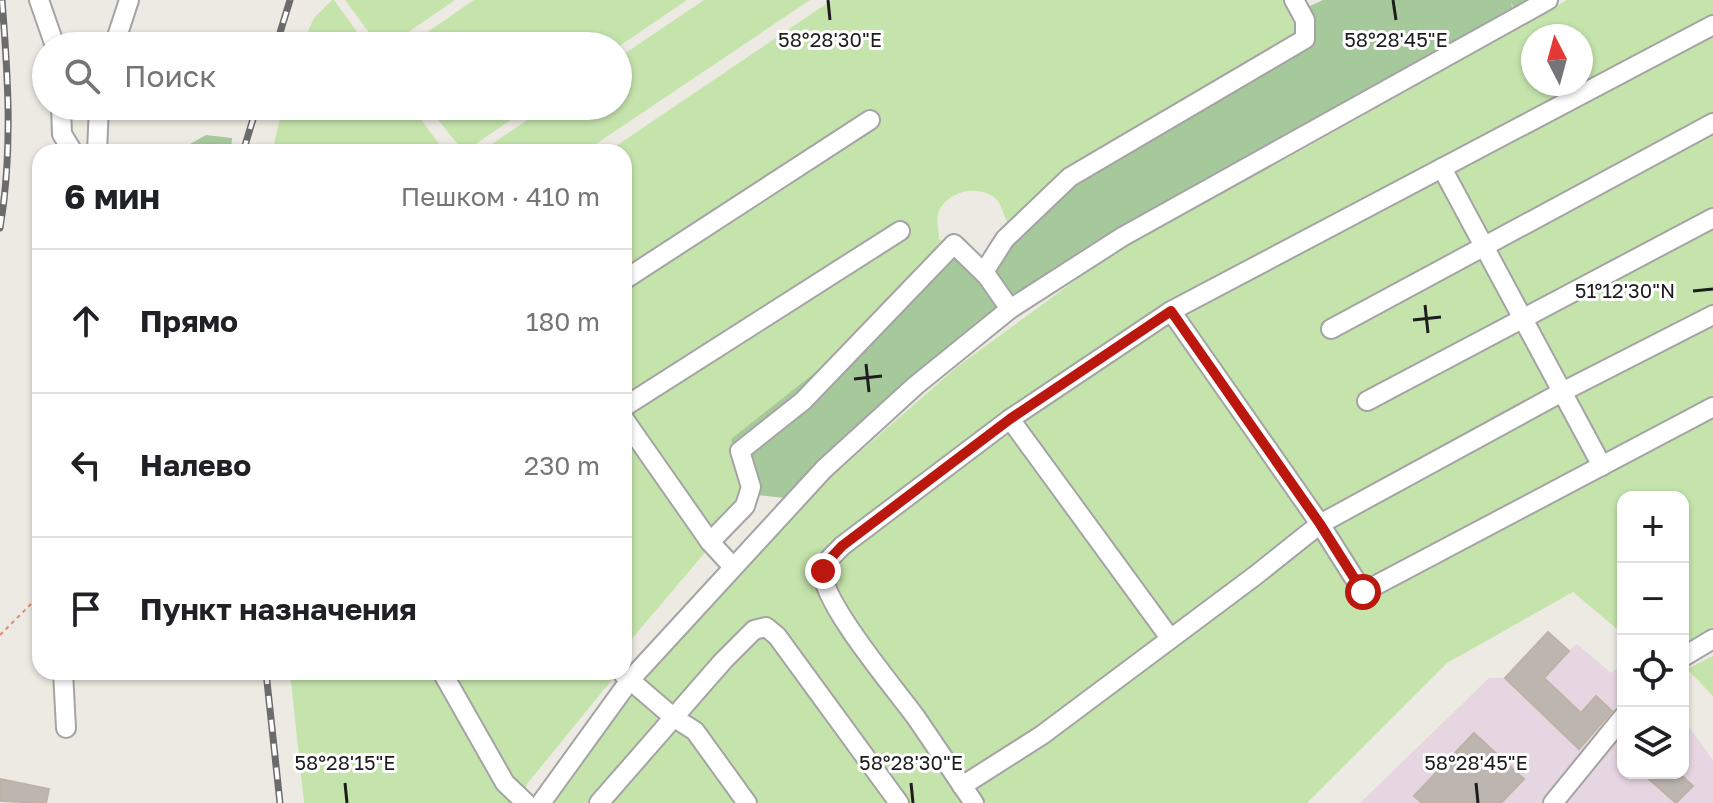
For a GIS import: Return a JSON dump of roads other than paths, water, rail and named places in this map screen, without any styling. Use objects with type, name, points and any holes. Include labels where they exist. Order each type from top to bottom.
[{"type":"street","points":[[39,0],[50,32]]},
{"type":"street","points":[[119,32],[129,0]]},
{"type":"street","points":[[984,272],[1005,239],[1070,177],[1305,39],[1305,20],[1294,0]]},
{"type":"street","points":[[632,669],[824,469],[915,386],[1010,309],[1122,237],[1548,0]]},
{"type":"street","points":[[974,803],[828,591],[823,571],[842,546],[1010,419],[1171,311],[1442,168],[1711,32]]},
{"type":"street","points":[[62,120],[62,134],[68,144]]},
{"type":"street","points":[[97,144],[98,120]]},
{"type":"street","points":[[632,275],[870,120]]},
{"type":"street","points":[[1331,329],[1713,123]]},
{"type":"street","points":[[1442,168],[1602,466]]},
{"type":"street","points":[[1367,401],[1713,218]]},
{"type":"street","points":[[632,402],[900,231]]},
{"type":"street","points":[[710,542],[745,506],[751,487],[740,451],[803,401],[954,244],[984,272],[1010,309]]},
{"type":"street","points":[[1171,311],[1320,524],[1363,592],[1713,407]]},
{"type":"street","points":[[962,786],[1042,735],[1320,524],[1562,392],[1713,315]]},
{"type":"street","points":[[1010,419],[1170,638]]},
{"type":"street","points":[[632,430],[710,542],[733,567]]},
{"type":"street","points":[[599,803],[754,630],[766,627],[777,636],[899,803]]},
{"type":"street","points":[[1689,653],[1713,639]]},
{"type":"street","points":[[63,680],[66,728]]},
{"type":"street","points":[[447,680],[505,783],[526,803]]},
{"type":"street","points":[[541,803],[622,680]]},
{"type":"street","points":[[630,680],[673,717],[695,731],[747,803]]},
{"type":"street","points":[[1553,803],[1617,724]]},
{"type":"railway","points":[[0,228],[8,142],[2,0]]},
{"type":"railway","points":[[280,32],[290,0]]},
{"type":"railway","points":[[245,144],[253,120]]},
{"type":"railway","points":[[267,680],[280,803]]}]
